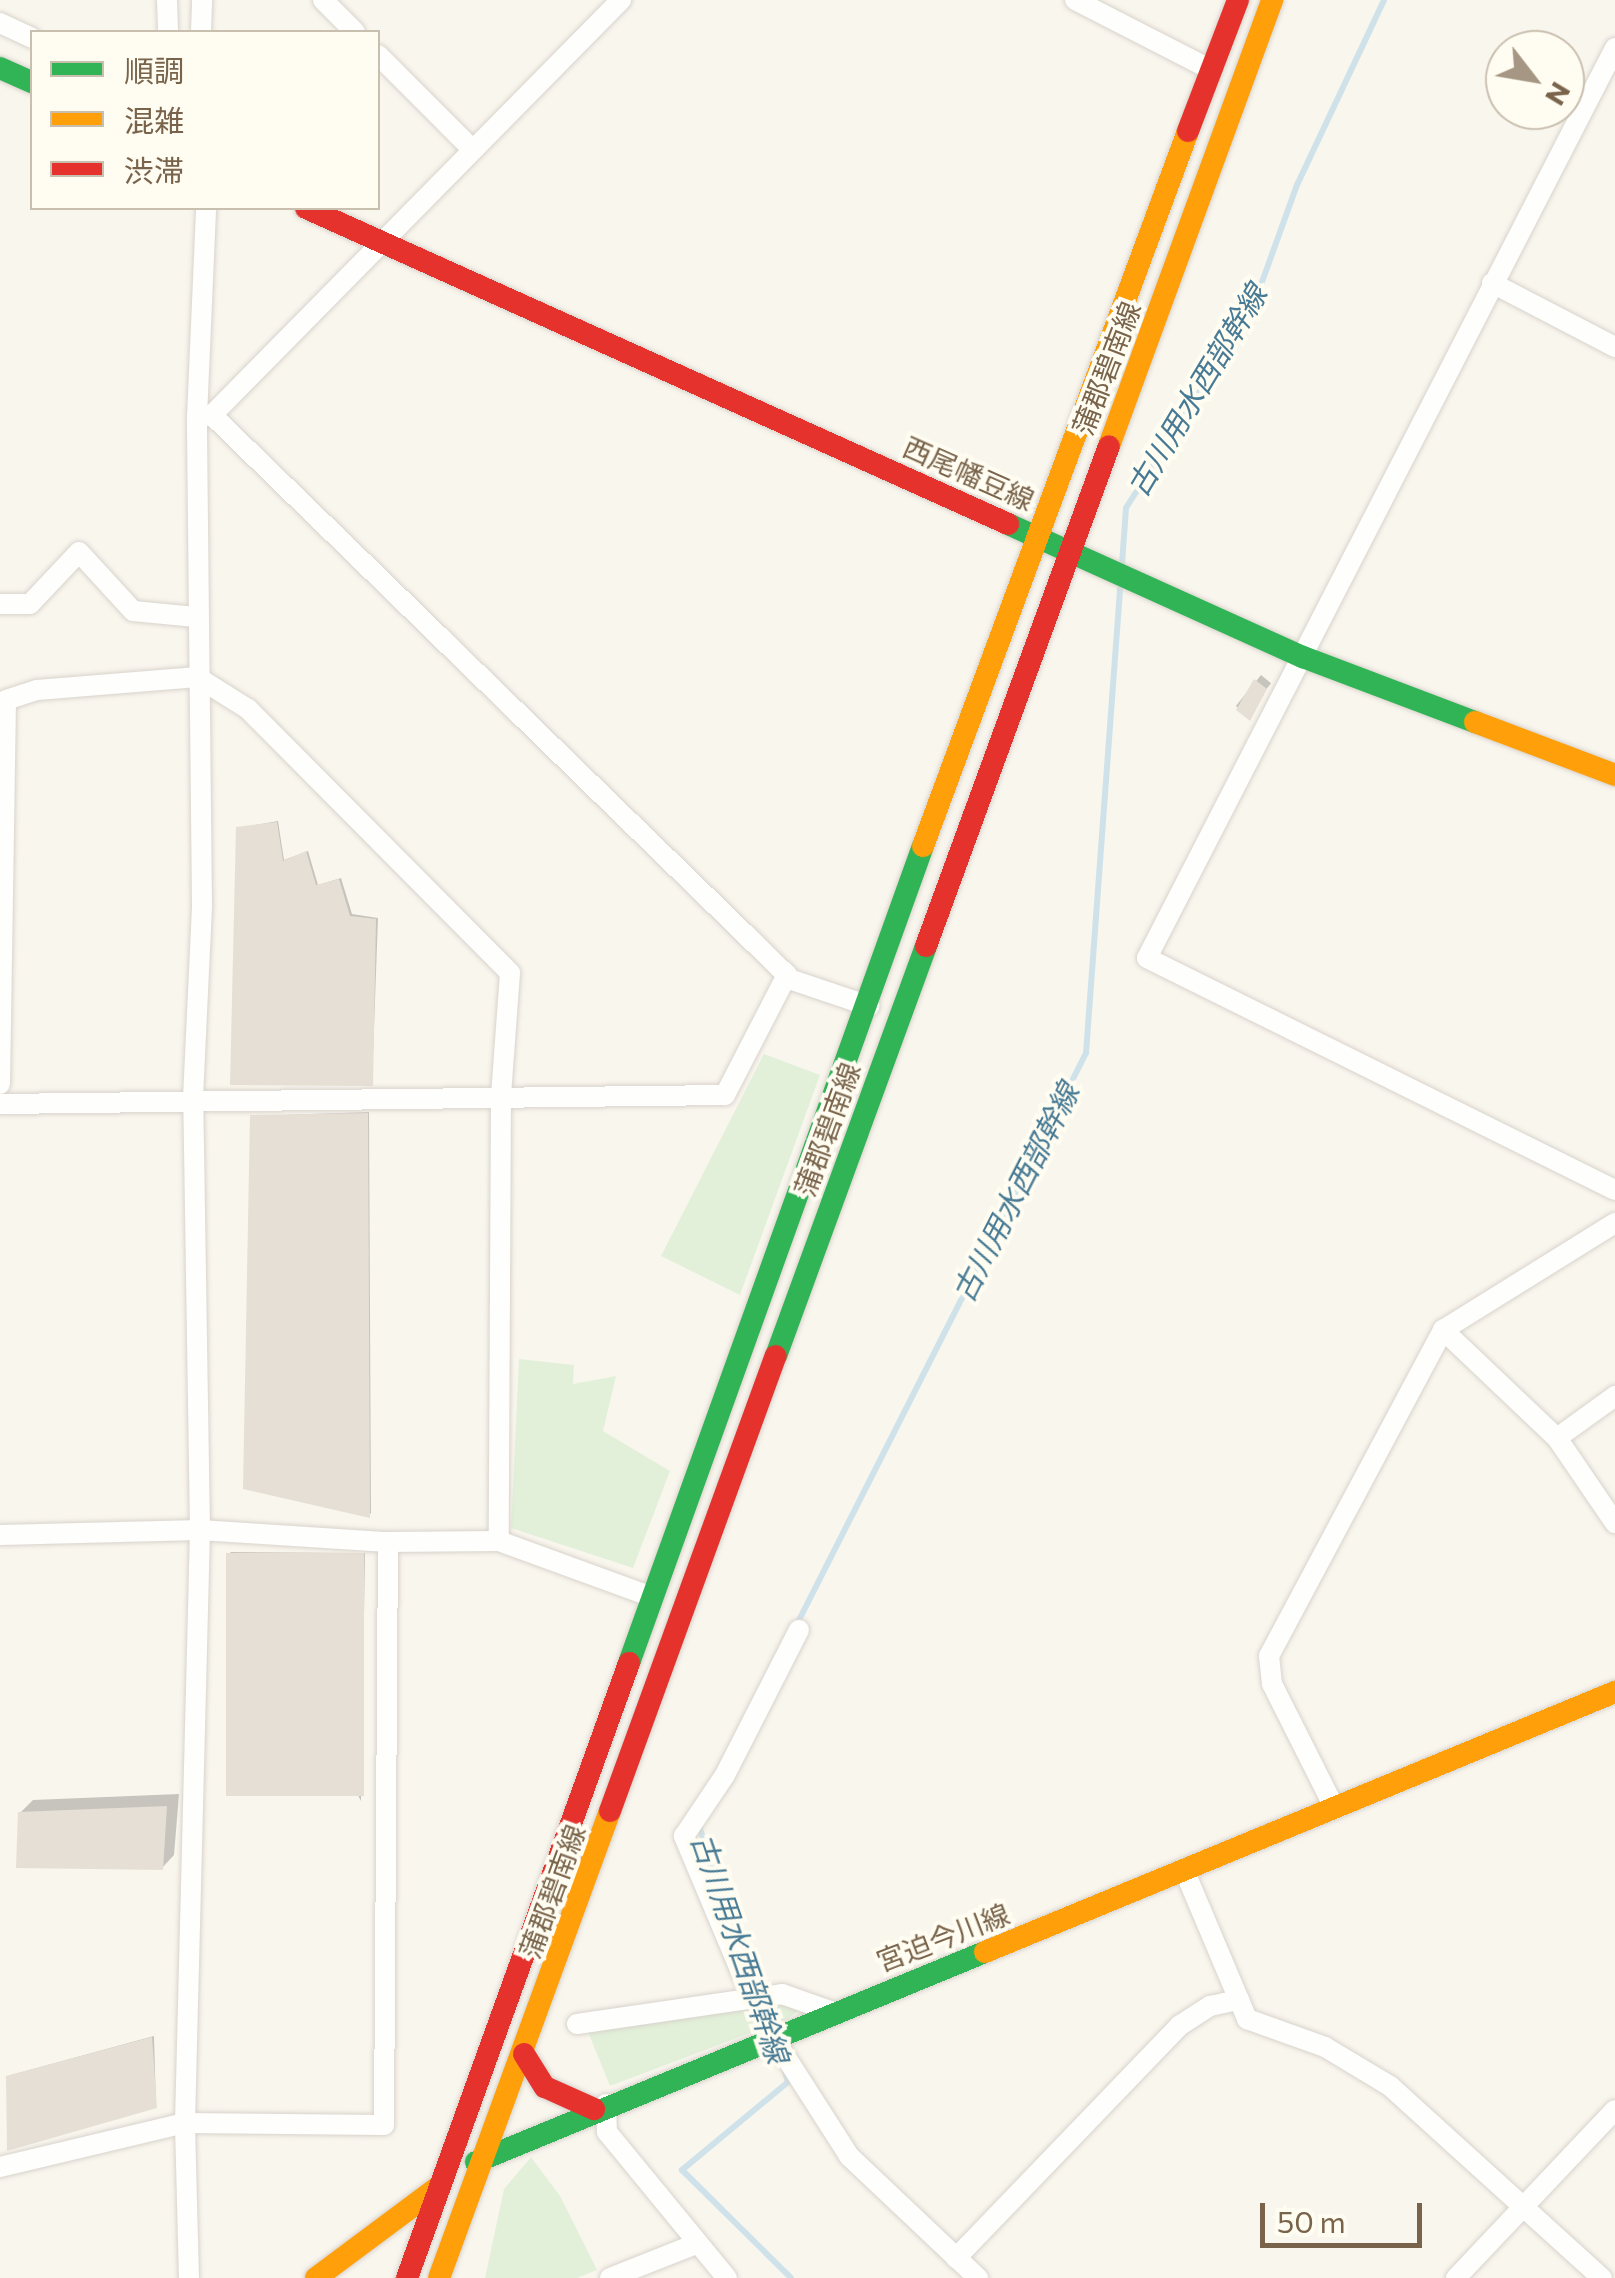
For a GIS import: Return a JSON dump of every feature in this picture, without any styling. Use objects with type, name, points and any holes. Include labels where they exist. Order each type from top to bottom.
[{"type":"main road","name":"蒲郡碧南線","points":[[407,2278],[869,1006],[1035,536],[1238,0]]},
{"type":"main road","name":"蒲郡碧南線","points":[[439,2278],[1081,554],[1272,0]]},
{"type":"main road","points":[[0,68],[30,81]]},
{"type":"main road","name":"西尾幡豆線","points":[[310,210],[1132,576],[1302,657],[1520,744],[1615,775]]},
{"type":"main road","name":"宮迫今川線","points":[[316,2278],[486,2156],[600,2106],[1185,1872],[1614,1694]]},
{"type":"main road","points":[[524,2054],[545,2087],[600,2106]]},
{"type":"street","points":[[167,0],[168,30]]},
{"type":"street","points":[[202,0],[202,30]]},
{"type":"street","points":[[323,0],[353,30]]},
{"type":"street","points":[[205,416],[384,244],[621,0]]},
{"type":"street","points":[[1075,0],[1210,70]]},
{"type":"street","points":[[0,23],[30,37]]},
{"type":"street","points":[[1615,48],[1148,958],[1615,1190]]},
{"type":"street","points":[[380,57],[473,150]]},
{"type":"street","points":[[188,2278],[185,2122],[200,1530],[193,1098],[202,906],[196,618],[205,416],[206,210]]},
{"type":"street","points":[[1492,283],[1615,347]]},
{"type":"street","points":[[205,416],[590,778],[786,978],[869,1006]]},
{"type":"street","points":[[0,604],[30,604],[79,552],[133,611],[196,618]]},
{"type":"street","points":[[0,1084],[6,700],[37,690],[196,677],[248,709],[510,973],[501,1096],[498,1541]]},
{"type":"street","points":[[0,1104],[193,1098],[724,1095],[786,978]]},
{"type":"street","points":[[1335,1810],[1272,1684],[1270,1656],[1443,1330],[1615,1223]]},
{"type":"street","points":[[1443,1330],[1556,1438],[1615,1523]]},
{"type":"street","points":[[1556,1438],[1615,1396]]},
{"type":"street","points":[[0,1536],[200,1530],[388,1542],[498,1541],[652,1598]]},
{"type":"street","points":[[0,2167],[185,2122],[384,2125],[388,1542]]},
{"type":"street","points":[[752,1998],[684,1836],[725,1775],[799,1630]]},
{"type":"street","points":[[1185,1872],[1247,2018],[1325,2046],[1390,2086],[1602,2278]]},
{"type":"street","points":[[577,2024],[782,1994],[833,2012]]},
{"type":"street","points":[[956,2258],[1178,2026],[1210,2006],[1239,2000]]},
{"type":"street","points":[[773,2037],[850,2156],[978,2278]]},
{"type":"street","points":[[600,2106],[607,2132],[727,2278]]},
{"type":"street","points":[[1456,2278],[1615,2110]]},
{"type":"street","points":[[610,2278],[696,2244]]},
{"type":"green space","points":[[764,1054],[820,1075],[740,1295],[661,1256]]},
{"type":"green space","points":[[519,1359],[574,1365],[573,1384],[616,1376],[603,1431],[670,1471],[633,1568],[511,1528]]},
{"type":"green space","points":[[793,2000],[797,2012],[787,2019],[610,2086],[588,2032]]},
{"type":"green space","points":[[531,2157],[560,2196],[597,2270],[577,2278],[485,2278],[504,2189]]},
{"type":"building","points":[[1254,679],[1267,689],[1250,721],[1236,710]]},
{"type":"building","points":[[277,822],[283,861],[306,851],[316,885],[339,879],[350,916],[376,919],[373,1086],[230,1085],[236,827]]},
{"type":"building","points":[[368,1113],[370,1518],[243,1489],[250,1115]]},
{"type":"building","points":[[226,1553],[364,1553],[364,1796],[226,1796]]},
{"type":"building","points":[[167,1806],[163,1870],[16,1868],[18,1812]]},
{"type":"building","points":[[152,2037],[157,2108],[7,2151],[6,2076]]},
{"type":"waterway","name":"古川用水西部幹線","points":[[1122,564],[1126,508],[1253,307],[1297,185],[1384,0]]},
{"type":"waterway","name":"古川用水西部幹線","points":[[797,1624],[1086,1053],[1120,587]]},
{"type":"waterway","name":"古川用水西部幹線","points":[[699,1826],[741,1947]]},
{"type":"waterway","name":"古川用水西部幹線","points":[[760,2001],[771,2032]]},
{"type":"waterway","name":"古川用水西部幹線","points":[[785,2072],[788,2082],[682,2170],[791,2278]]},
{"type":"traffic: fast","points":[[0,68],[30,81]]},
{"type":"traffic: fast","points":[[1008,524],[1303,657],[1475,722]]},
{"type":"traffic: fast","points":[[629,1663],[923,846]]},
{"type":"traffic: fast","points":[[776,1356],[926,946]]},
{"type":"traffic: fast","points":[[476,2162],[985,1952]]},
{"type":"traffic: slow","points":[[1109,446],[1272,0]]},
{"type":"traffic: slow","points":[[923,846],[1188,131]]},
{"type":"traffic: slow","points":[[1475,722],[1615,775]]},
{"type":"traffic: slow","points":[[985,1952],[1615,1692]]},
{"type":"traffic: slow","points":[[439,2278],[610,1811]]},
{"type":"traffic: slow","points":[[316,2278],[438,2187]]},
{"type":"traffic: jam","points":[[1188,131],[1238,0]]},
{"type":"traffic: jam","points":[[310,210],[1008,524]]},
{"type":"traffic: jam","points":[[926,946],[1109,446]]},
{"type":"traffic: jam","points":[[610,1811],[776,1356]]},
{"type":"traffic: jam","points":[[407,2278],[629,1663]]},
{"type":"traffic: jam","points":[[524,2054],[545,2087],[594,2109]]}]
